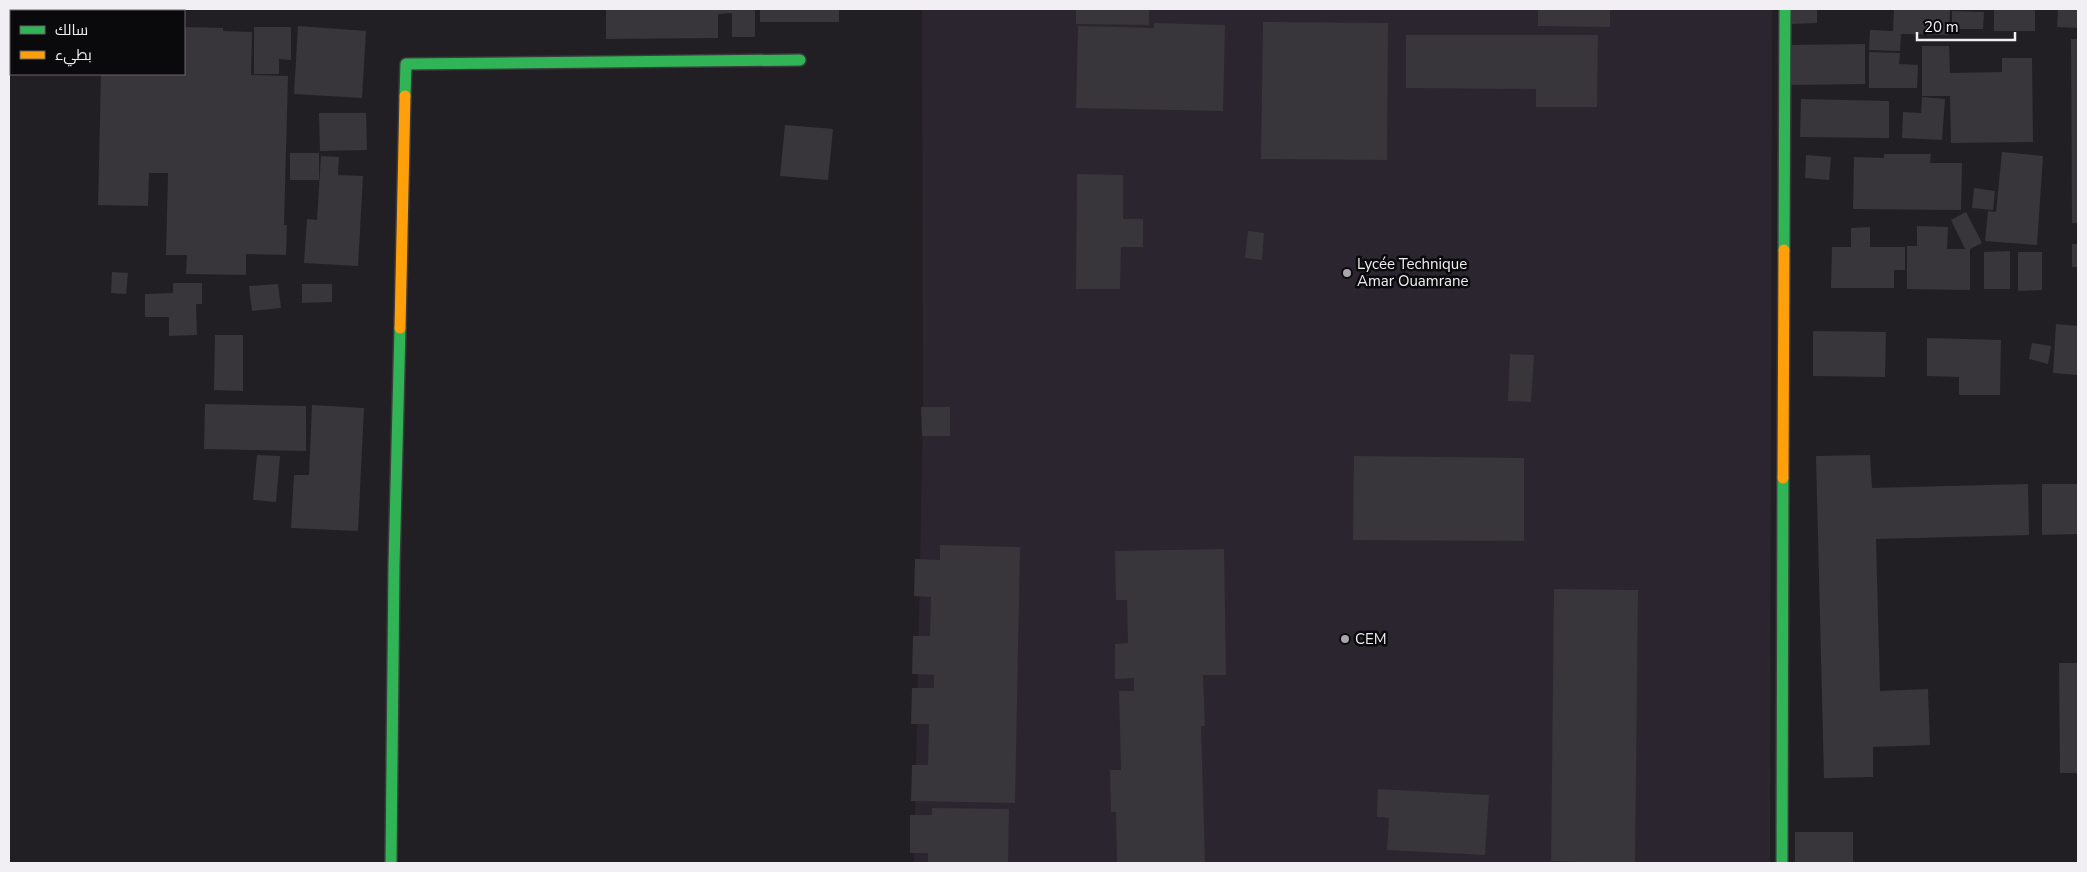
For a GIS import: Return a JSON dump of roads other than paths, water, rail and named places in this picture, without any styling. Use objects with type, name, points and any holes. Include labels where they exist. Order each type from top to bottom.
[{"type":"street","points":[[1782,863],[1785,9]]},
{"type":"street","points":[[392,863],[394,566],[406,64],[800,60]]},
{"type":"place","name":"Lycée Technique Amar Ouamrane","points":[[1347,273]]},
{"type":"place","name":"CEM","points":[[1345,639]]}]
